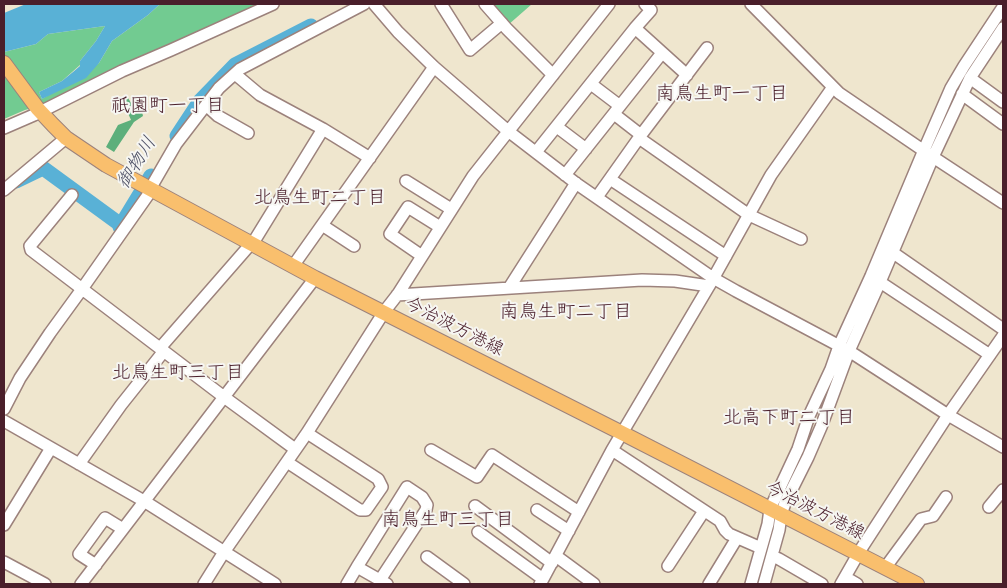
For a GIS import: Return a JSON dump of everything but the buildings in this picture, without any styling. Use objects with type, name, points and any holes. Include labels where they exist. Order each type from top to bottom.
[{"type":"main road","name":"今治波方港線","points":[[4,63],[39,110],[66,138],[106,165],[315,278],[917,584]]},
{"type":"street","points":[[4,128],[122,71],[273,4]]},
{"type":"street","points":[[4,410],[20,378],[50,333],[148,195],[176,144],[219,88],[240,69],[364,4]]},
{"type":"street","points":[[374,4],[398,32],[434,67],[508,131],[711,282],[736,291],[844,349],[948,415],[1003,446]]},
{"type":"street","points":[[441,4],[470,50],[502,23]]},
{"type":"street","points":[[485,4],[553,75]]},
{"type":"street","points":[[204,584],[307,432],[473,176],[610,4]]},
{"type":"street","points":[[536,152],[635,28],[652,10],[645,4]]},
{"type":"street","points":[[751,4],[839,93],[1003,203]]},
{"type":"street","points":[[751,584],[768,524],[776,512],[809,416],[831,369],[844,349],[880,282],[951,88],[1003,7]]},
{"type":"street","points":[[635,28],[687,75]]},
{"type":"street","points":[[844,349],[871,276],[928,153],[970,78],[1003,28]]},
{"type":"street","points":[[597,198],[707,48]]},
{"type":"street","points":[[565,175],[662,53]]},
{"type":"street","points":[[293,266],[434,67]]},
{"type":"street","points":[[234,74],[260,95],[370,158]]},
{"type":"street","points":[[970,78],[1003,102]]},
{"type":"street","points":[[591,84],[640,137],[748,215],[801,239]]},
{"type":"street","points":[[478,532],[542,582],[612,450],[711,282],[771,175],[833,87]]},
{"type":"street","points":[[962,94],[1003,124]]},
{"type":"street","points":[[206,105],[218,116],[248,133]]},
{"type":"street","points":[[556,127],[586,149]]},
{"type":"street","points":[[79,464],[162,350],[256,238],[322,129]]},
{"type":"street","points":[[4,190],[66,138]]},
{"type":"street","points":[[610,180],[726,256]]},
{"type":"street","points":[[406,181],[452,209]]},
{"type":"street","points":[[509,288],[576,183]]},
{"type":"street","points":[[72,195],[30,246],[31,250],[295,449]]},
{"type":"street","points":[[422,256],[390,234],[408,207],[440,227]]},
{"type":"street","points":[[322,225],[354,246]]},
{"type":"street","points":[[892,252],[1003,329]]},
{"type":"street","points":[[81,584],[315,278]]},
{"type":"street","points":[[397,295],[642,280],[711,282]]},
{"type":"street","points":[[880,282],[990,355]]},
{"type":"street","points":[[857,584],[843,581],[858,554],[948,415],[1003,336]]},
{"type":"street","points":[[4,421],[144,501],[275,584]]},
{"type":"street","points":[[287,462],[360,510],[366,510],[382,487],[378,479],[307,432]]},
{"type":"street","points":[[4,525],[51,448]]},
{"type":"street","points":[[431,450],[477,478],[492,455],[579,512]]},
{"type":"street","points":[[612,450],[720,521],[725,530],[737,538],[761,548]]},
{"type":"street","points":[[347,584],[357,567],[407,487],[422,497],[426,504],[426,510],[384,582],[357,567]]},
{"type":"street","points":[[989,508],[1003,490]]},
{"type":"street","points":[[885,568],[920,519],[933,516],[946,497]]},
{"type":"street","points":[[476,506],[554,560],[594,584]]},
{"type":"street","points":[[537,510],[569,531]]},
{"type":"street","points":[[668,566],[704,511]]},
{"type":"street","points":[[764,584],[780,530],[776,512]]},
{"type":"street","points":[[96,565],[79,554],[105,518],[123,529]]},
{"type":"street","points":[[709,584],[737,538]]},
{"type":"street","points":[[772,556],[779,558],[822,584]]},
{"type":"street","points":[[427,558],[464,584]]},
{"type":"street","points":[[4,562],[44,584]]},
{"type":"green space","points":[[160,4],[266,4],[46,104],[4,119],[4,52],[36,44],[48,34],[105,26],[80,61],[80,65],[62,81],[39,92],[42,99],[99,63],[112,41]]},
{"type":"green space","points":[[490,4],[532,4],[508,25]]},
{"type":"green space","points":[[128,98],[133,106],[140,103],[143,116],[134,122],[114,152],[106,147],[118,125],[131,120],[124,104],[113,108],[114,105]]},
{"type":"water","points":[[26,4],[160,4],[112,41],[99,63],[86,78],[42,99],[39,92],[62,81],[80,66],[80,61],[105,26],[48,34],[36,44],[4,52],[4,13]]},
{"type":"waterway","name":"御物川","points":[[177,136],[200,101],[235,65],[311,26]]},
{"type":"waterway","points":[[16,181],[43,168],[121,225]]},
{"type":"waterway","name":"御物川","points":[[120,227],[151,176]]},
{"type":"district","name":"南鳥生町一丁目","points":[[722,94]]},
{"type":"district","name":"祇園町一丁目","points":[[168,106]]},
{"type":"district","name":"北鳥生町二丁目","points":[[320,198]]},
{"type":"district","name":"南鳥生町二丁目","points":[[566,312]]},
{"type":"district","name":"北鳥生町三丁目","points":[[178,373]]},
{"type":"district","name":"北高下町二丁目","points":[[789,418]]},
{"type":"district","name":"南鳥生町三丁目","points":[[448,520]]}]
